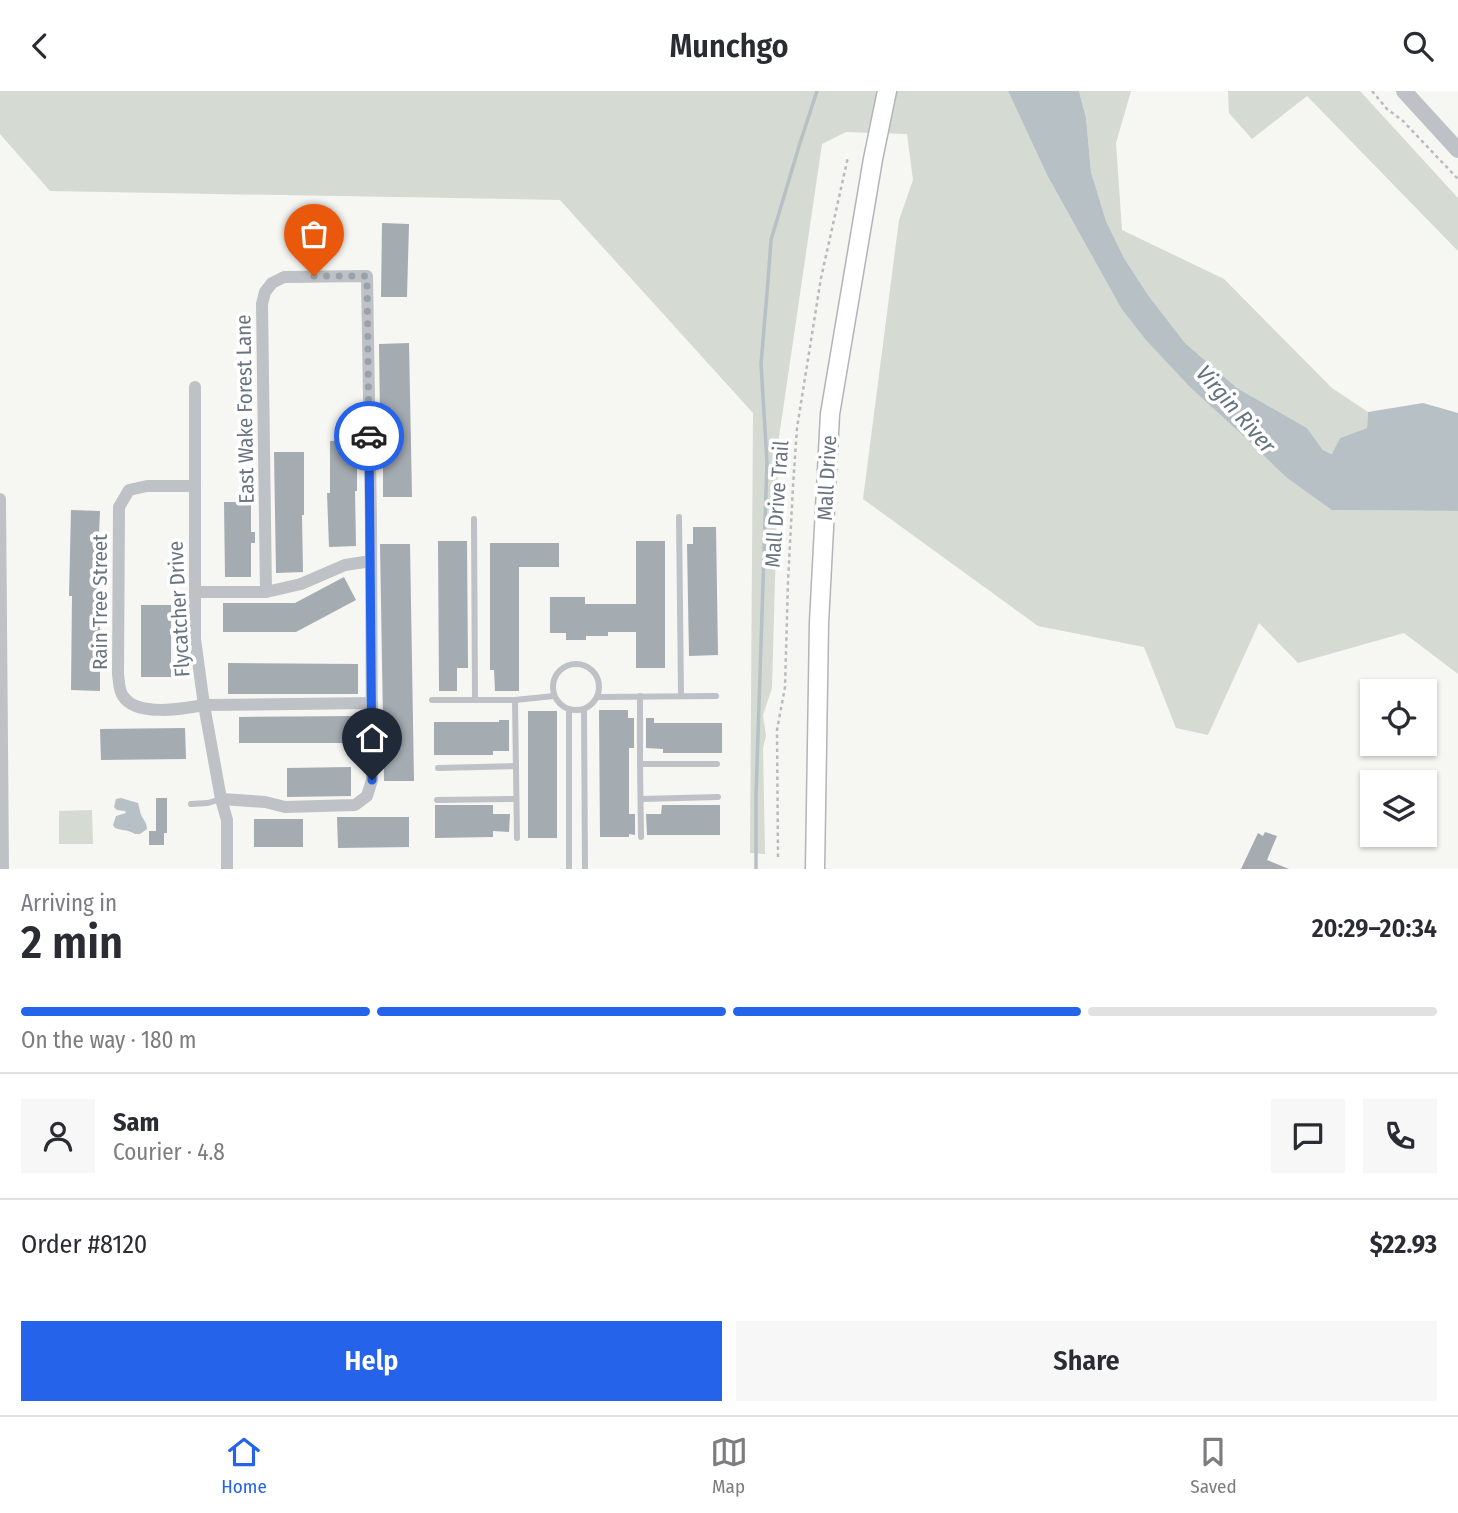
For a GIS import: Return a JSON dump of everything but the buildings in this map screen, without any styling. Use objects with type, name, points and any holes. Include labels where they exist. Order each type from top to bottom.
[{"type":"main road","name":"Mall Drive","points":[[815,869],[819,623],[830,414],[887,91]]},
{"type":"street","points":[[1407,92],[1458,150]]},
{"type":"street","name":"East Wake Forest Lane","points":[[266,592],[262,304],[265,292],[272,283],[284,277],[367,276],[371,561]]},
{"type":"street","name":"Flycatcher Drive","points":[[195,387],[195,639],[204,705],[227,820],[227,869]]},
{"type":"street","name":"Rain Tree Street","points":[[195,486],[147,486],[129,490],[119,507],[118,674],[122,695],[132,706],[183,710],[204,705]]},
{"type":"street","points":[[0,499],[3,869]]},
{"type":"street","points":[[195,592],[266,592],[301,585],[345,565],[371,561],[372,780],[367,796],[355,805],[298,807],[246,799],[221,799]]},
{"type":"street","points":[[204,705],[372,703]]},
{"type":"lane","points":[[679,517],[681,696]]},
{"type":"lane","points":[[474,519],[475,700]]},
{"type":"lane","points":[[577,663],[591,669],[596,675],[599,682],[597,697],[584,709],[569,709],[554,696],[553,681],[557,674],[569,665],[577,663]]},
{"type":"lane","points":[[432,700],[516,700],[554,696]]},
{"type":"lane","points":[[640,696],[641,837]]},
{"type":"lane","points":[[597,697],[716,696]]},
{"type":"lane","points":[[516,700],[516,838]]},
{"type":"lane","points":[[569,709],[569,869]]},
{"type":"lane","points":[[584,709],[585,869]]},
{"type":"lane","points":[[640,764],[718,764]]},
{"type":"lane","points":[[438,768],[516,766]]},
{"type":"lane","points":[[641,799],[718,797]]},
{"type":"lane","points":[[191,804],[221,799]]},
{"type":"lane","points":[[437,800],[516,799]]},
{"type":"path","points":[[1372,91],[1458,179]]},
{"type":"path","name":"Mall Drive Trail","points":[[778,857],[777,730],[785,687],[797,428],[821,278],[848,156]]},
{"type":"shaded area","points":[[0,91],[1008,91],[1047,175],[1121,308],[1287,478],[1333,510],[1458,511],[1458,674],[1404,633],[1298,663],[1259,623],[1208,735],[1176,728],[1144,647],[1038,626],[863,499],[899,220],[913,180],[907,134],[846,132],[822,144],[779,437],[772,688],[763,715],[766,736],[763,748],[765,854],[750,853],[753,413],[560,200],[50,191],[0,134]]},
{"type":"shaded area","points":[[1079,91],[1131,91],[1116,143],[1122,230],[1224,279],[1332,388],[1368,412],[1367,428],[1340,438],[1333,454],[1323,450],[1307,428],[1237,388],[1185,343],[1124,258],[1106,221],[1091,172],[1086,118]]},
{"type":"shaded area","points":[[1228,91],[1360,91],[1458,198],[1458,251],[1307,96],[1252,139],[1229,113]]},
{"type":"shaded area","points":[[92,810],[93,844],[59,844],[59,811]]},
{"type":"water","name":"Virgin River","points":[[1008,91],[1079,91],[1086,118],[1091,172],[1106,221],[1124,258],[1148,295],[1185,343],[1237,388],[1307,428],[1323,450],[1332,454],[1340,438],[1367,428],[1368,412],[1423,403],[1458,413],[1458,511],[1332,510],[1287,478],[1190,387],[1146,340],[1121,308],[1047,175]]},
{"type":"water","points":[[116,799],[138,803],[147,829],[140,834],[115,828],[113,825],[116,816],[126,813],[114,807]]},
{"type":"waterway","points":[[756,869],[767,462],[761,364],[771,240],[817,91]]},
{"type":"way so far","points":[[314,276],[367,276],[369,436]]},
{"type":"route","points":[[369,436],[372,780]]}]
